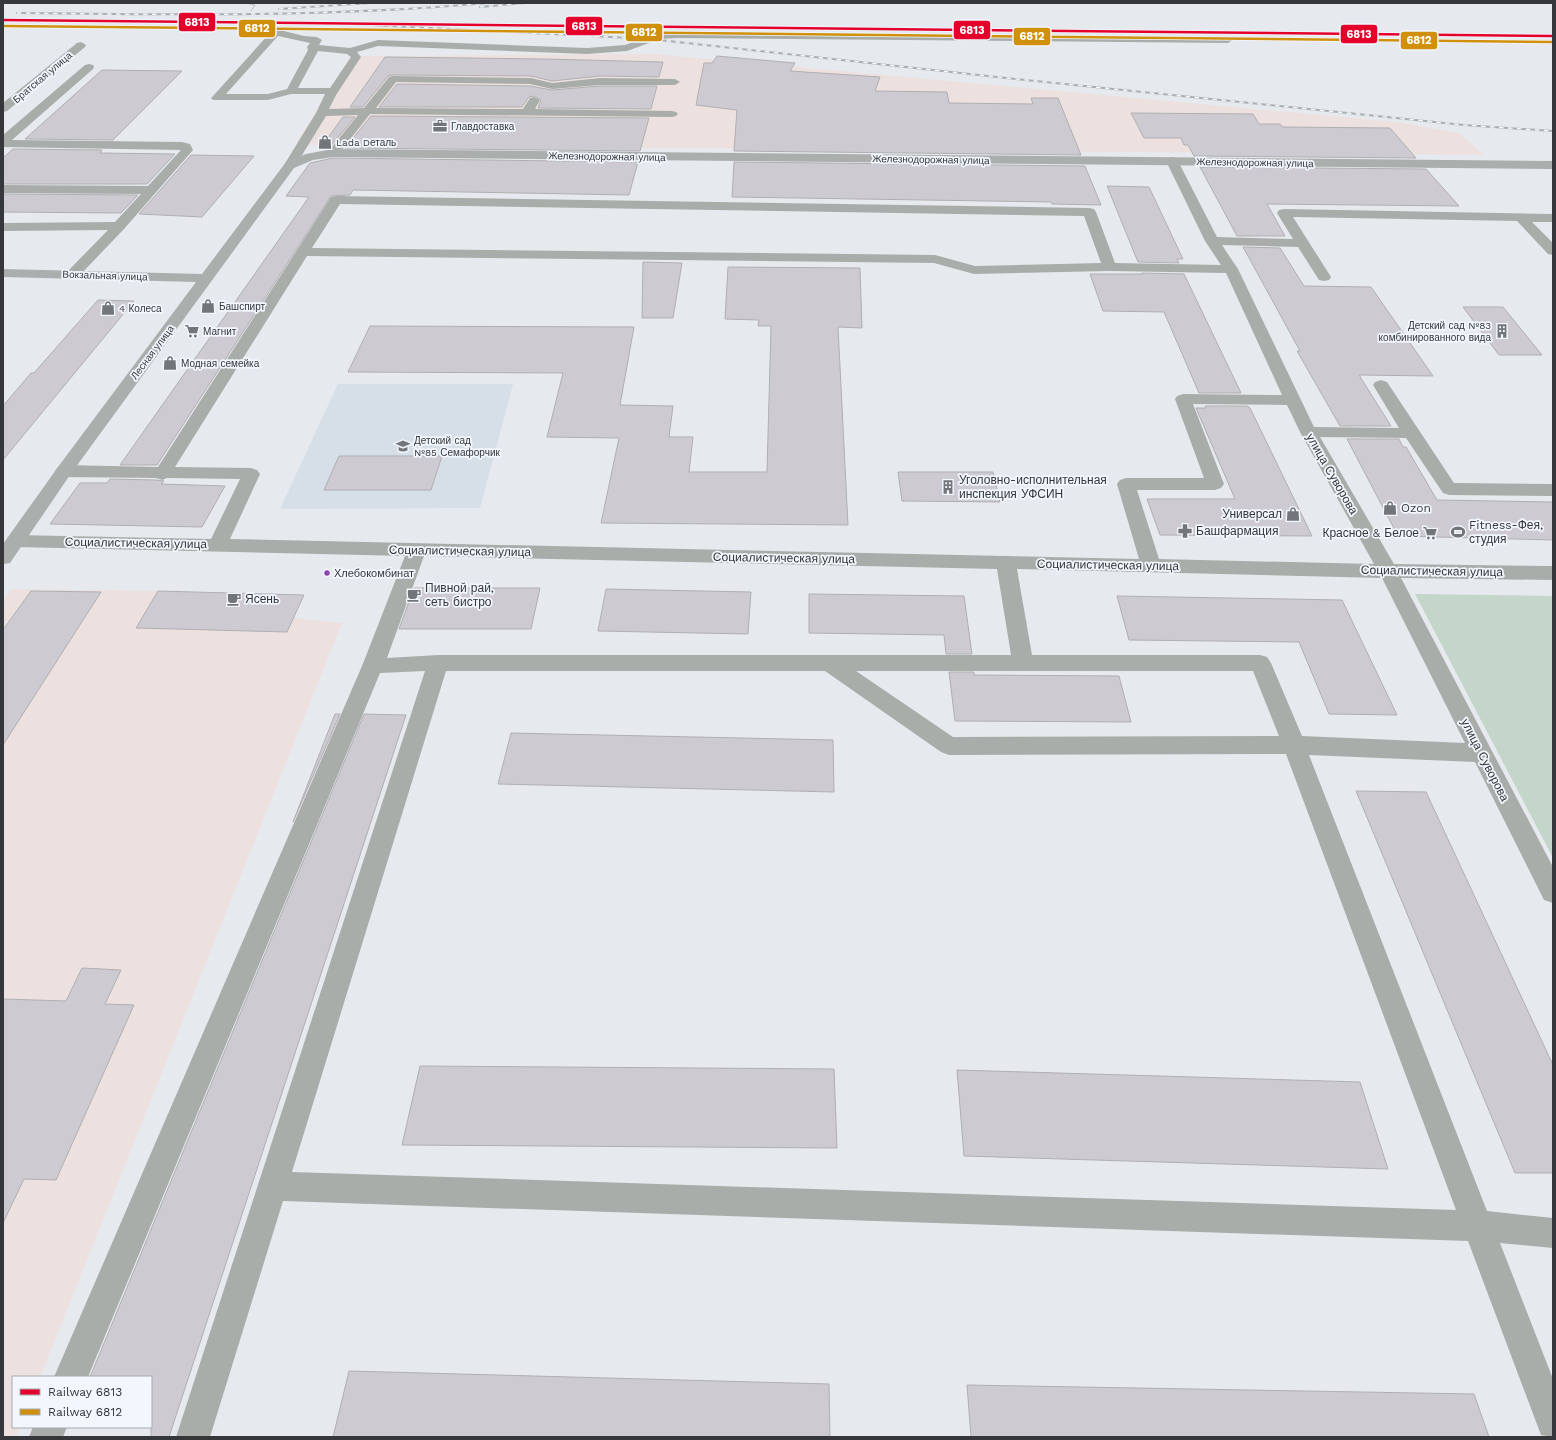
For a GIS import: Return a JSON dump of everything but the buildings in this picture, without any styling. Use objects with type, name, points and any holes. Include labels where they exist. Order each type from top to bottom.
[{"type":"main road","name":"Железнодорожная улица","points":[[290,165],[310,157],[333,153],[1553,165]]},
{"type":"main road","name":"Лесная улица","points":[[3,558],[64,472],[290,165]]},
{"type":"main road","name":"Вокзальная улица","points":[[3,273],[208,278]]},
{"type":"street","points":[[247,28],[276,32],[304,39],[317,40],[312,47],[314,50],[291,91]]},
{"type":"street","points":[[276,32],[217,98],[268,97],[291,91],[333,91]]},
{"type":"street","points":[[312,47],[350,51],[378,43],[587,51],[627,48],[659,36],[677,35],[1228,40]]},
{"type":"street","name":"Братская улица","points":[[3,109],[81,45]]},
{"type":"street","points":[[290,165],[322,114],[333,91],[356,57],[350,51]]},
{"type":"street","points":[[3,142],[89,67]]},
{"type":"street","points":[[333,153],[393,79],[531,81],[541,86],[566,86],[588,82],[675,82]]},
{"type":"street","points":[[527,112],[541,86]]},
{"type":"street","points":[[322,114],[368,111],[672,114]]},
{"type":"street","points":[[3,142],[186,147],[187,150],[185,153],[73,274]]},
{"type":"street","name":"улица Суворова","points":[[1172,161],[1212,241],[1231,270],[1308,432],[1388,571],[1553,892]]},
{"type":"street","points":[[3,189],[151,190]]},
{"type":"street","points":[[162,474],[336,200],[1089,212],[1110,267]]},
{"type":"street","points":[[1324,277],[1284,213],[1553,218]]},
{"type":"street","points":[[1520,217],[1553,251]]},
{"type":"street","points":[[3,226],[119,226]]},
{"type":"street","points":[[1212,241],[1302,243]]},
{"type":"street","points":[[303,252],[935,259],[974,270],[1110,267],[1231,270]]},
{"type":"street","points":[[1381,385],[1449,489],[1553,490]]},
{"type":"street","points":[[1151,566],[1126,484],[1215,484],[1183,399],[1292,400]]},
{"type":"street","points":[[1308,432],[1411,433]]},
{"type":"street","points":[[64,472],[251,474],[218,545]]},
{"type":"street","name":"Социалистическая улица","points":[[16,541],[416,551],[1388,571],[1553,572]]},
{"type":"street","points":[[71,1376],[373,666],[416,551]]},
{"type":"street","points":[[1006,562],[1023,663]]},
{"type":"street","points":[[373,666],[438,663],[1260,663],[1294,745],[1553,1423]]},
{"type":"street","points":[[193,1437],[438,663]]},
{"type":"street","points":[[829,663],[949,746],[1294,745],[1481,753]]},
{"type":"street","points":[[273,1186],[1478,1226],[1553,1233]]},
{"type":"shaded area","points":[[655,54],[1397,122],[1459,133],[1484,155],[316,145],[296,143],[351,56]]},
{"type":"shaded area","name":"Детский сад №85 Семафорчик","points":[[338,384],[513,384],[480,508],[280,509]]},
{"type":"shaded area","points":[[12,589],[158,591],[293,618],[342,623],[40,1376],[12,1376],[12,1428],[20,1428],[16,1437],[3,1437],[3,601]]},
{"type":"green space","points":[[1415,594],[1553,596],[1553,858]]},
{"type":"railway","points":[[279,9],[370,3]]},
{"type":"railway","points":[[17,13],[311,13],[428,8],[487,3]]},
{"type":"railway","points":[[480,7],[525,3]]},
{"type":"railway","points":[[352,24],[650,39],[997,77],[1464,125],[1553,131]]},
{"type":"rail line","name":"6813","points":[[3,20],[1553,36]]},
{"type":"rail line","name":"6812","points":[[3,26],[1553,42]]},
{"type":"place","name":"Главдоставка","points":[[440,126]]},
{"type":"place","name":"Lada Dеталь","points":[[325,142]]},
{"type":"place","name":"Башспирт","points":[[208,306]]},
{"type":"place","name":"4 Колеса","points":[[108,308]]},
{"type":"place","name":"Магнит","points":[[192,331]]},
{"type":"place","name":"Детский сад №83 комбинированного вида","points":[[1502,331]]},
{"type":"place","name":"Модная семейка","points":[[170,363]]},
{"type":"place","name":"Детский сад №85 Семафорчик","points":[[403,446]]},
{"type":"place","name":"Уголовно-исполнительная инспекция УФСИН","points":[[948,487]]},
{"type":"place","name":"Ozon","points":[[1390,508]]},
{"type":"place","name":"Универсал","points":[[1293,514]]},
{"type":"place","name":"Башфармация","points":[[1185,531]]},
{"type":"place","name":"Fitness-Фея, студия","points":[[1458,532]]},
{"type":"place","name":"Красное & Белое","points":[[1430,533]]},
{"type":"place","name":"Хлебокомбинат","points":[[327,573]]},
{"type":"place","name":"Пивной рай, сеть бистро","points":[[414,595]]},
{"type":"place","name":"Ясень","points":[[234,599]]}]
